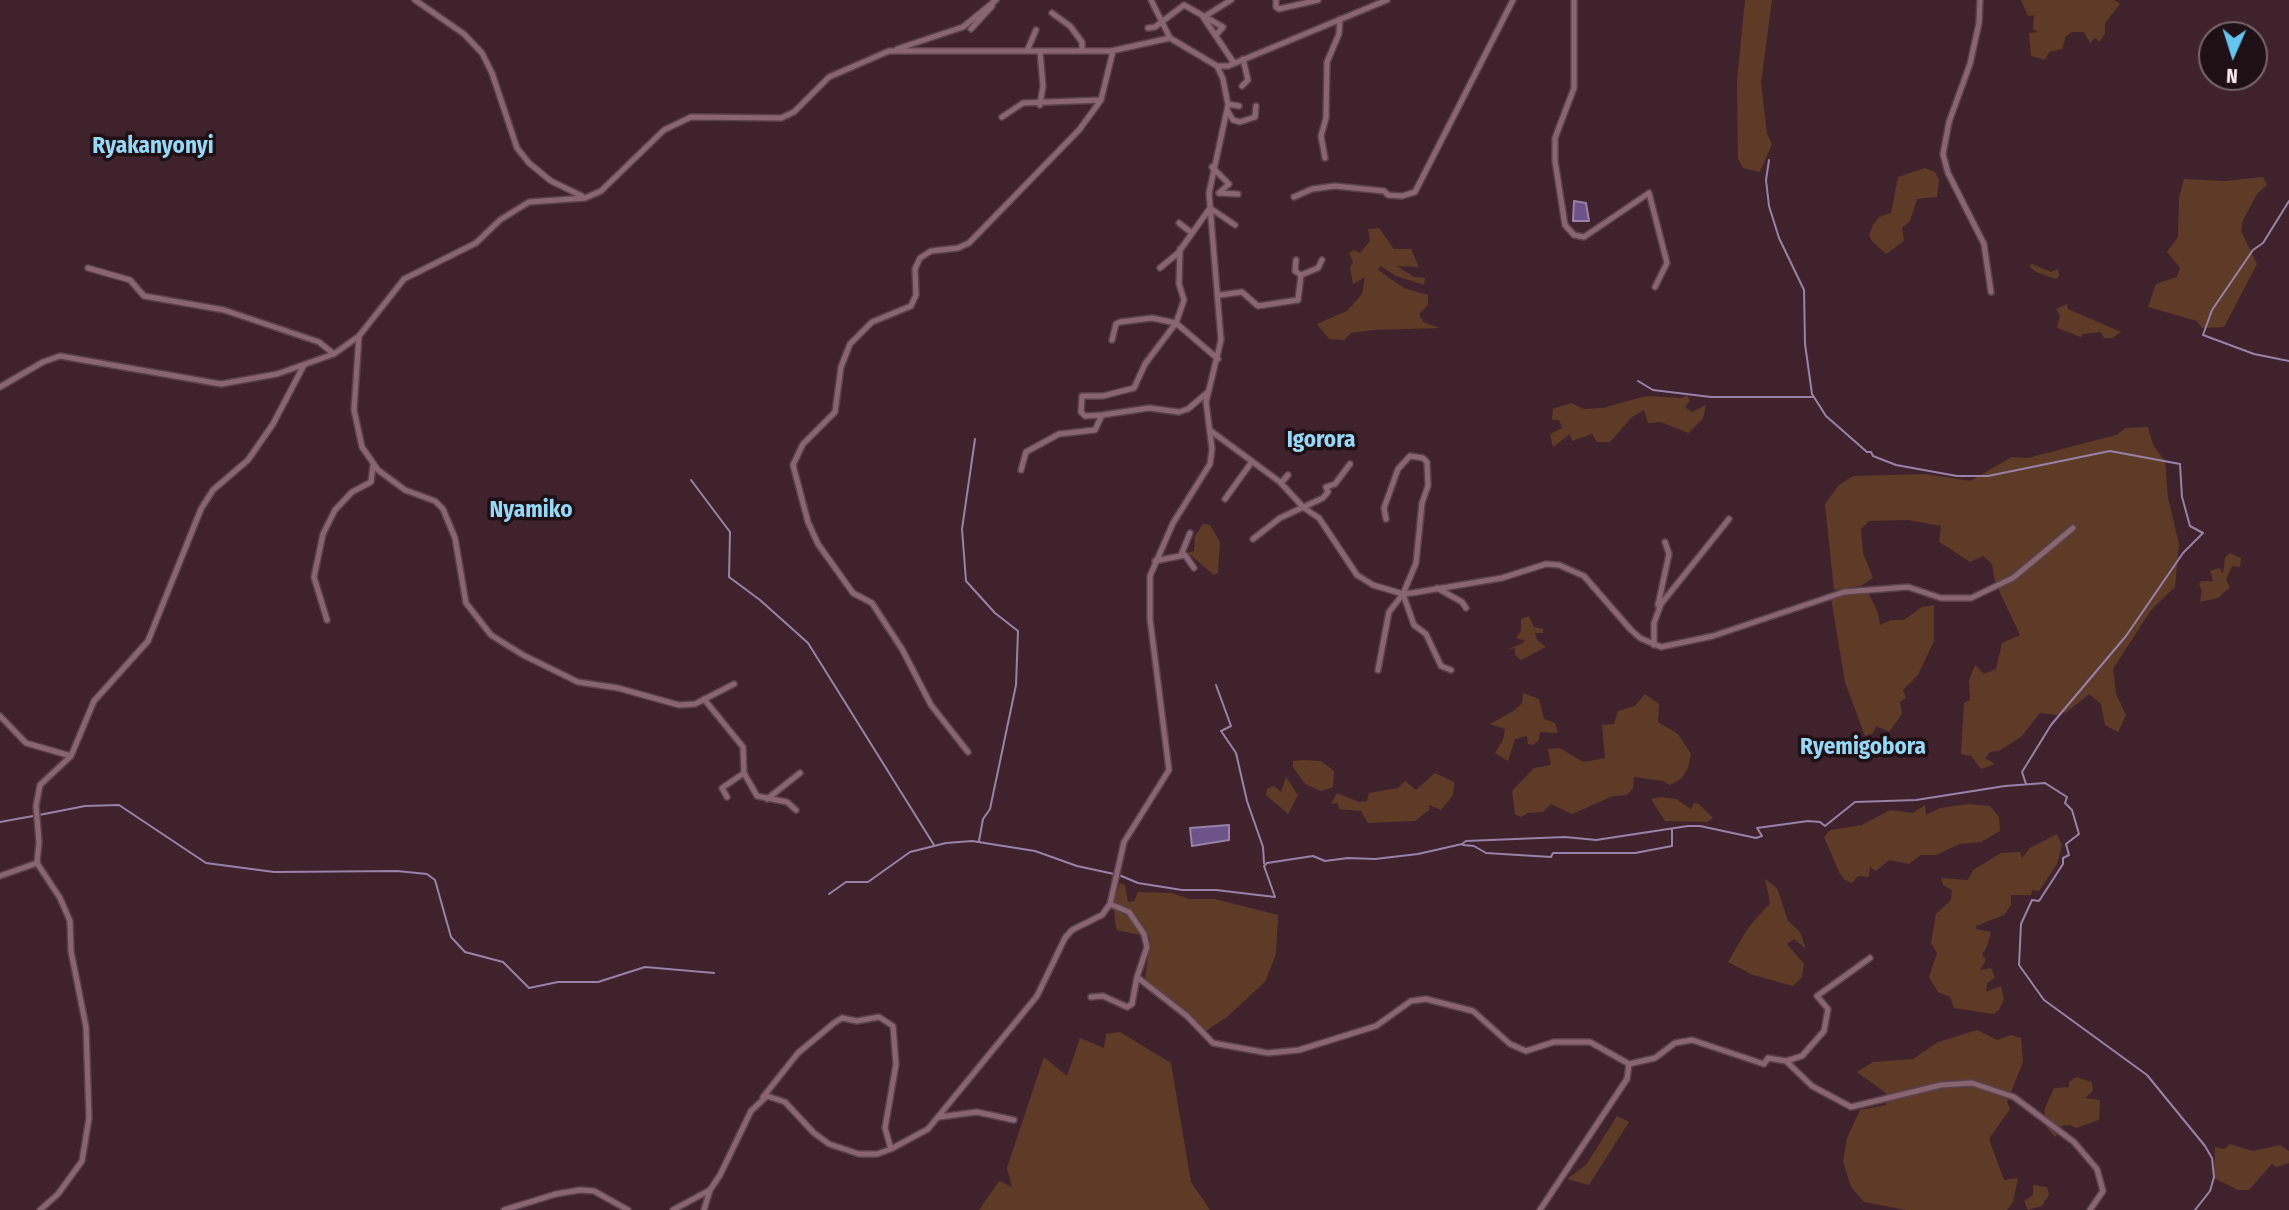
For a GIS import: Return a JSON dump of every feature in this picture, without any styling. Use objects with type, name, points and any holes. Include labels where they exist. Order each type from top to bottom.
[{"type":"street","points":[[415,0],[464,34],[482,53],[517,148],[529,163],[551,181],[585,198]]},
{"type":"street","points":[[971,29],[996,0]]},
{"type":"street","points":[[0,387],[43,362],[60,356],[221,384],[254,379],[334,355],[359,336],[404,279],[476,243],[500,220],[528,202],[585,198],[601,191],[664,131],[691,117],[781,118],[794,112],[829,77],[889,51],[963,27],[996,0]]},
{"type":"street","points":[[1151,0],[1170,38],[1217,66],[1222,75],[1227,107],[1233,120],[1240,122],[1255,117],[1256,106]]},
{"type":"street","points":[[1148,28],[1162,22],[1191,0]]},
{"type":"street","points":[[1204,15],[1221,3],[1231,0]]},
{"type":"street","points":[[1276,0],[1276,7],[1279,9],[1318,0]]},
{"type":"street","points":[[1222,75],[1231,65],[1243,59],[1387,0]]},
{"type":"street","points":[[1294,197],[1312,189],[1335,186],[1384,191],[1388,195],[1402,196],[1415,192],[1513,0]]},
{"type":"street","points":[[1574,0],[1574,88],[1555,138],[1555,160],[1565,225],[1574,235],[1584,237],[1649,193],[1667,263],[1655,287]]},
{"type":"street","points":[[1980,0],[1979,23],[1970,64],[1949,122],[1943,154],[1948,173],[1984,244],[1991,292]]},
{"type":"street","points":[[1184,5],[1204,15],[1231,65]]},
{"type":"street","points":[[1052,13],[1070,26],[1082,42],[1082,51]]},
{"type":"street","points":[[1325,158],[1321,136],[1326,117],[1327,62],[1339,34],[1340,19]]},
{"type":"street","points":[[1027,51],[1036,30]]},
{"type":"street","points":[[889,51],[1113,51],[1170,38]]},
{"type":"street","points":[[1040,51],[1043,86],[1040,105]]},
{"type":"street","points":[[968,752],[931,705],[902,649],[872,603],[853,593],[818,544],[808,523],[793,465],[803,444],[835,412],[841,367],[850,344],[872,323],[905,310],[915,300],[915,269],[920,258],[931,251],[958,248],[969,243],[1079,130],[1101,100],[1112,69],[1113,51]]},
{"type":"street","points":[[1242,86],[1248,80],[1244,73],[1243,59]]},
{"type":"street","points":[[1217,66],[1231,65]]},
{"type":"street","points":[[1002,117],[1023,103],[1040,105],[1101,100]]},
{"type":"street","points":[[1227,107],[1239,106]]},
{"type":"street","points":[[764,1097],[772,1096],[785,1102],[814,1133],[829,1144],[859,1154],[877,1154],[891,1149],[928,1129],[1037,996],[1048,979],[1065,938],[1072,930],[1102,915],[1110,904],[1121,854],[1140,812],[1169,770],[1148,591],[1155,561],[1173,523],[1210,464],[1211,431],[1206,402],[1222,340],[1220,295],[1212,258],[1209,193],[1212,167],[1227,107]]},
{"type":"street","points":[[1212,167],[1229,184],[1219,193]]},
{"type":"street","points":[[1209,193],[1238,194]]},
{"type":"street","points":[[1210,208],[1235,225]]},
{"type":"street","points":[[1160,268],[1180,249],[1210,208]]},
{"type":"street","points":[[1179,223],[1192,233]]},
{"type":"street","points":[[1180,249],[1179,284],[1184,300],[1177,323],[1145,364],[1134,388],[1103,396],[1082,396],[1081,412],[1085,416],[1149,408],[1179,412],[1188,409],[1211,389]]},
{"type":"street","points":[[1296,260],[1295,271],[1301,275]]},
{"type":"street","points":[[1301,275],[1318,268],[1322,260]]},
{"type":"street","points":[[88,268],[130,281],[144,296],[224,310],[319,342],[334,355]]},
{"type":"street","points":[[1220,295],[1242,292],[1258,306],[1286,303],[1298,300],[1301,275]]},
{"type":"street","points":[[1112,340],[1116,324],[1152,318],[1177,323],[1218,359]]},
{"type":"street","points":[[359,336],[354,410],[359,439],[373,466],[405,490],[435,501],[443,509],[452,525],[466,603],[495,639],[585,684],[618,688],[685,706],[734,684]]},
{"type":"street","points":[[40,1210],[58,1194],[82,1161],[89,1118],[86,1027],[71,951],[70,921],[60,898],[37,863],[39,842],[36,806],[40,785],[71,756],[94,701],[148,641],[201,509],[213,490],[248,460],[273,424],[304,365]]},
{"type":"street","points":[[1021,470],[1026,452],[1045,439],[1077,430],[1095,430],[1102,415]]},
{"type":"street","points":[[1211,431],[1281,483],[1324,523],[1357,575],[1373,585],[1403,594],[1502,578],[1546,564],[1559,565],[1584,576],[1631,630],[1654,645],[1677,645],[1713,636],[1844,592],[1908,587],[1941,598],[1970,598],[2013,579],[2073,528]]},
{"type":"street","points":[[1378,670],[1389,612],[1403,594],[1417,554],[1422,503],[1428,486],[1427,462],[1423,458],[1410,456],[1398,469],[1384,508],[1385,519]]},
{"type":"street","points":[[1225,499],[1251,463]]},
{"type":"street","points":[[1252,540],[1280,518],[1323,498],[1328,492],[1326,487],[1335,484],[1350,464]]},
{"type":"street","points":[[327,620],[314,577],[320,544],[335,510],[352,492],[371,482],[373,466]]},
{"type":"street","points":[[1281,483],[1288,475]]},
{"type":"street","points":[[1658,608],[1728,519]]},
{"type":"street","points":[[1181,555],[1190,533]]},
{"type":"street","points":[[1654,645],[1654,623],[1669,554],[1665,542]]},
{"type":"street","points":[[1155,561],[1185,555],[1194,568]]},
{"type":"street","points":[[1437,588],[1462,602],[1466,608]]},
{"type":"street","points":[[1403,594],[1413,625],[1426,634],[1441,666],[1451,670]]},
{"type":"street","points":[[705,699],[743,747],[744,773],[757,796],[766,800],[787,802],[796,810]]},
{"type":"street","points":[[0,716],[26,743],[71,756]]},
{"type":"street","points":[[727,797],[722,788],[744,773]]},
{"type":"street","points":[[766,800],[800,774]]},
{"type":"street","points":[[0,876],[37,863]]},
{"type":"street","points":[[1091,997],[1103,996],[1127,1007],[1132,1004],[1147,947],[1144,934],[1129,912],[1110,904]]},
{"type":"street","points":[[1138,977],[1187,1016],[1213,1043],[1250,1051],[1299,1050],[1319,1041],[1376,1026],[1411,1001],[1426,999],[1473,1011],[1510,1044],[1526,1051],[1554,1042],[1590,1042],[1629,1064],[1655,1058],[1675,1043],[1692,1040],[1764,1064],[1768,1058],[1786,1061],[1802,1056],[1824,1031],[1828,1009],[1817,996],[1870,958]]},
{"type":"street","points":[[704,1210],[709,1190],[720,1175],[751,1111],[798,1053],[842,1018],[858,1021],[879,1017],[893,1026],[896,1064],[885,1128],[891,1149]]},
{"type":"street","points":[[1786,1061],[1812,1086],[1851,1107],[1959,1084],[1983,1085],[2014,1097],[2074,1142],[2097,1170],[2102,1191],[2090,1210]]},
{"type":"street","points":[[1541,1210],[1627,1079],[1629,1064]]},
{"type":"street","points":[[938,1117],[977,1112],[1014,1120]]},
{"type":"street","points":[[504,1210],[556,1194],[580,1190],[594,1191],[628,1210]]},
{"type":"street","points":[[673,1210],[709,1190]]},
{"type":"shaded area","points":[[1745,0],[1772,0],[1761,83],[1767,134],[1772,144],[1760,172],[1743,168],[1738,159],[1737,81]]},
{"type":"shaded area","points":[[2021,0],[2114,0],[2120,4],[2105,23],[2105,33],[2100,42],[2095,38],[2090,43],[2084,32],[2072,32],[2066,36],[2062,49],[2049,52],[2045,60],[2031,56],[2029,33],[2038,32],[2033,29],[2034,15],[2028,16]]},
{"type":"shaded area","points":[[1925,168],[1935,172],[1939,180],[1937,197],[1917,199],[1910,221],[1902,228],[1904,241],[1886,254],[1869,235],[1873,225],[1879,217],[1891,213],[1898,177]]},
{"type":"shaded area","points":[[2263,177],[2267,185],[2257,194],[2243,220],[2241,231],[2257,264],[2224,327],[2202,328],[2197,321],[2148,307],[2156,284],[2177,277],[2180,268],[2167,252],[2178,237],[2179,198],[2184,179],[2225,181]]},
{"type":"shaded area","points":[[1574,201],[1586,203],[1589,221],[1573,221]]},
{"type":"shaded area","points":[[1379,228],[1394,249],[1411,249],[1419,267],[1397,266],[1414,277],[1425,278],[1424,285],[1396,276],[1380,266],[1378,270],[1404,288],[1428,295],[1428,305],[1419,314],[1423,322],[1440,328],[1374,330],[1351,333],[1344,340],[1329,339],[1317,324],[1347,311],[1362,294],[1365,277],[1353,284],[1350,267],[1353,262],[1349,253],[1354,250],[1360,253],[1370,241],[1368,229]]},
{"type":"shaded area","points":[[2032,264],[2051,272],[2058,269],[2059,276],[2056,279],[2036,272],[2029,266]]},
{"type":"shaded area","points":[[2067,304],[2068,309],[2121,332],[2112,338],[2104,338],[2101,332],[2083,334],[2081,337],[2057,328],[2060,316],[2056,309]]},
{"type":"shaded area","points":[[1687,395],[1690,401],[1685,407],[1692,412],[1706,405],[1703,419],[1688,433],[1661,422],[1648,423],[1644,410],[1632,417],[1610,442],[1597,442],[1592,434],[1572,441],[1570,434],[1553,447],[1550,434],[1562,428],[1559,420],[1552,420],[1553,409],[1571,403],[1583,409],[1603,408],[1646,396],[1682,398]]},
{"type":"shaded area","points":[[2148,427],[2153,445],[2165,461],[2168,498],[2179,544],[2175,587],[2151,610],[2113,669],[2116,694],[2126,715],[2118,732],[2105,725],[2101,704],[2089,694],[2067,712],[2057,715],[2040,713],[2021,737],[1999,751],[1990,752],[1985,758],[1995,764],[1981,769],[1971,756],[1961,754],[1964,703],[1970,700],[1969,680],[1975,665],[1984,674],[1996,669],[2002,643],[2020,635],[1995,582],[1992,564],[1983,556],[1970,562],[1939,542],[1941,526],[1908,520],[1869,521],[1861,529],[1863,553],[1873,578],[1861,586],[1834,590],[1825,504],[1839,485],[1853,476],[1926,474],[1970,481],[2012,457],[2028,458],[2116,435],[2126,428]]},
{"type":"shaded area","points":[[1203,524],[1210,525],[1220,542],[1218,573],[1214,575],[1188,553],[1194,551],[1195,536]]},
{"type":"shaded area","points":[[2230,553],[2241,558],[2240,567],[2232,566],[2226,580],[2230,587],[2218,598],[2200,602],[2202,591],[2199,584],[2202,581],[2213,581],[2210,571],[2219,568],[2223,573],[2225,558]]},
{"type":"shaded area","points":[[1869,594],[1878,613],[1880,625],[1891,620],[1904,620],[1922,607],[1934,605],[1934,641],[1918,675],[1903,690],[1906,698],[1900,702],[1902,714],[1889,732],[1876,726],[1873,733],[1865,736],[1845,682],[1831,598]]},
{"type":"shaded area","points":[[1529,616],[1534,627],[1543,629],[1543,633],[1535,633],[1537,640],[1546,647],[1521,660],[1515,655],[1515,648],[1506,650],[1523,643],[1524,640],[1516,638],[1521,631],[1521,619]]},
{"type":"shaded area","points":[[1523,693],[1539,699],[1544,719],[1555,723],[1558,733],[1540,732],[1539,740],[1533,745],[1528,744],[1527,736],[1515,739],[1508,761],[1495,753],[1503,740],[1505,729],[1490,724],[1515,710],[1522,703]]},
{"type":"shaded area","points":[[1645,694],[1659,704],[1658,722],[1678,734],[1691,754],[1688,768],[1681,779],[1670,785],[1663,781],[1634,777],[1633,788],[1627,795],[1613,796],[1572,814],[1551,804],[1543,812],[1528,813],[1521,817],[1515,814],[1512,791],[1534,768],[1551,765],[1548,749],[1560,748],[1583,762],[1605,758],[1602,725],[1614,724],[1618,711],[1635,706]]},
{"type":"shaded area","points":[[1293,761],[1321,761],[1334,771],[1333,787],[1321,791],[1305,784],[1293,767]]},
{"type":"shaded area","points":[[1435,773],[1454,782],[1453,795],[1441,810],[1429,805],[1429,810],[1415,821],[1368,823],[1361,811],[1339,809],[1338,803],[1331,804],[1337,793],[1359,802],[1367,801],[1369,793],[1398,788],[1405,781],[1416,790]]},
{"type":"shaded area","points":[[1286,777],[1298,795],[1288,814],[1266,795],[1267,789],[1274,786],[1281,792]]},
{"type":"shaded area","points":[[1651,799],[1676,799],[1691,809],[1694,803],[1699,804],[1713,818],[1707,822],[1665,821]]},
{"type":"shaded area","points":[[1969,804],[1990,806],[1999,817],[2000,831],[1981,842],[1960,844],[1936,855],[1921,855],[1909,864],[1889,860],[1876,871],[1870,867],[1869,877],[1858,876],[1852,883],[1845,880],[1839,872],[1824,837],[1830,830],[1862,825],[1890,810],[1913,813],[1925,805],[1926,815],[1940,808]]},
{"type":"shaded area","points":[[1229,825],[1229,840],[1192,846],[1190,828]]},
{"type":"shaded area","points":[[2057,834],[2062,845],[2057,864],[2039,891],[2032,890],[2031,895],[2011,895],[2011,905],[2004,915],[1976,926],[1976,929],[1991,932],[1982,954],[1986,960],[1980,970],[1991,968],[1995,978],[1987,983],[1986,992],[2001,986],[2004,999],[1999,1010],[1994,1014],[1954,1008],[1950,997],[1938,992],[1929,977],[1937,953],[1931,943],[1936,914],[1951,900],[1952,890],[1943,885],[1941,878],[1968,880],[1973,870],[2001,853],[2020,852],[2022,858],[2030,848]]},
{"type":"shaded area","points":[[1765,879],[1777,888],[1788,921],[1800,932],[1806,949],[1794,939],[1787,944],[1804,964],[1802,977],[1793,986],[1753,975],[1728,962],[1748,928],[1770,903]]},
{"type":"shaded area","points":[[1120,883],[1125,885],[1128,902],[1134,901],[1138,892],[1171,893],[1190,899],[1215,899],[1278,915],[1276,954],[1265,982],[1227,1017],[1206,1031],[1145,979],[1150,940],[1145,927],[1139,935],[1117,930],[1114,899]]},
{"type":"shaded area","points":[[1977,1030],[1997,1040],[2011,1035],[2021,1038],[2023,1062],[2007,1102],[2010,1109],[1989,1139],[2004,1180],[2018,1178],[2013,1202],[2007,1210],[1906,1210],[1864,1202],[1851,1187],[1843,1161],[1847,1138],[1860,1110],[1886,1105],[1887,1094],[1857,1072],[1873,1062],[1913,1059],[1938,1042]]},
{"type":"shaded area","points":[[1120,1032],[1171,1063],[1191,1182],[1210,1210],[979,1210],[999,1181],[1012,1187],[1007,1168],[1044,1057],[1067,1076],[1080,1038],[1104,1048],[1106,1034]]},
{"type":"shaded area","points":[[2076,1077],[2092,1082],[2093,1091],[2085,1098],[2100,1100],[2099,1120],[2076,1128],[2070,1125],[2062,1126],[2055,1137],[2044,1124],[2045,1108],[2054,1088],[2069,1087],[2069,1082]]},
{"type":"shaded area","points":[[1617,1116],[1629,1122],[1589,1185],[1567,1179],[1586,1165]]},
{"type":"shaded area","points":[[2230,1144],[2253,1151],[2280,1145],[2289,1151],[2289,1163],[2276,1167],[2272,1164],[2249,1190],[2238,1190],[2214,1178],[2215,1147],[2224,1149]]},
{"type":"shaded area","points":[[2033,1185],[2047,1187],[2049,1195],[2042,1206],[2028,1210],[2024,1201],[2033,1195]]},
{"type":"waterway","points":[[1769,160],[1766,180],[1769,206],[1779,238],[1804,290],[1805,344],[1812,394],[1826,416],[1867,452],[1896,465],[1957,476],[1988,476],[2110,451],[2180,464],[2182,497],[2190,526],[2203,533],[2183,553],[2126,636],[2051,725],[2022,772],[2026,784]]},
{"type":"waterway","points":[[2289,201],[2263,243],[2253,250],[2212,310],[2203,335],[2254,354],[2289,361]]},
{"type":"waterway","points":[[1638,381],[1653,390],[1711,397],[1813,397]]},
{"type":"waterway","points":[[975,439],[962,529],[966,581],[995,613],[1018,631],[1016,685],[990,809],[983,819],[979,841]]},
{"type":"waterway","points":[[691,480],[730,532],[729,577],[760,600],[808,643],[934,845]]},
{"type":"waterway","points":[[1216,685],[1231,726],[1221,731],[1236,753],[1247,801],[1263,847],[1264,863]]},
{"type":"waterway","points":[[1119,875],[1138,883],[1182,890],[1216,890],[1275,897],[1264,866],[1267,863],[1313,856],[1325,861],[1375,859],[1418,854],[1466,841],[1565,837],[1596,840],[1688,826],[1756,838],[1762,836],[1757,828],[1808,821],[1820,822],[1825,826],[1855,802],[1916,800],[2005,786],[2045,783],[2067,797],[2065,803],[2072,810],[2079,834],[2066,844],[2069,855],[2063,858],[2063,864],[2039,901],[2032,900],[2021,924],[2019,965],[2044,1000],[2147,1075],[2205,1146],[2212,1158],[2214,1177],[2210,1191],[2195,1210]]},
{"type":"waterway","points":[[39,815],[85,806],[119,805],[206,863],[274,872],[397,871],[427,874],[435,880],[451,937],[465,952],[503,962],[529,988],[558,982],[598,982],[645,967],[714,973]]},
{"type":"waterway","points":[[0,822],[33,816]]},
{"type":"waterway","points":[[1463,845],[1474,846],[1486,853],[1551,857],[1553,853],[1635,853],[1672,846],[1672,830]]},
{"type":"waterway","points":[[829,894],[846,882],[868,882],[910,852],[946,843],[972,841],[1035,851],[1077,866],[1114,874]]},
{"type":"district","name":"Ryakanyonyi","points":[[153,147]]},
{"type":"district","name":"Igorora","points":[[1321,441]]},
{"type":"district","name":"Nyamiko","points":[[531,511]]},
{"type":"district","name":"Ryemigobora","points":[[1863,748]]}]
